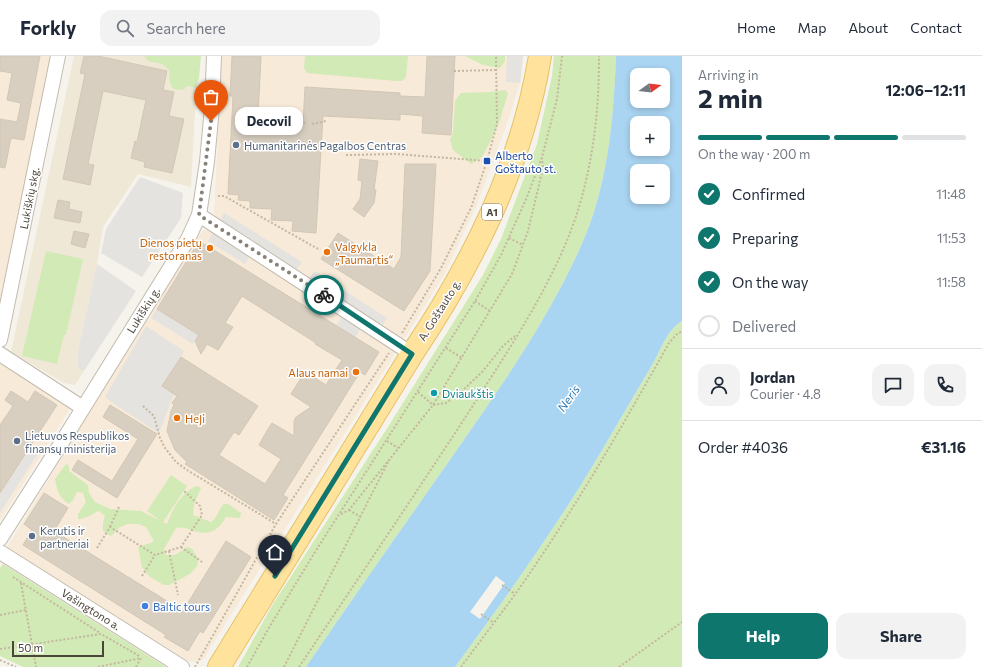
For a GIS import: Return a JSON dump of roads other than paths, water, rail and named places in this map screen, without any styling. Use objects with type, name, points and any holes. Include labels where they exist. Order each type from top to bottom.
[{"type":"main road","name":"A. Goštauto g.","points":[[219,667],[404,348],[437,316],[469,261],[508,175],[535,87],[540,56]]},
{"type":"street","name":"Lukiškių skg.","points":[[0,340],[58,56]]},
{"type":"street","name":"Lukiškių g.","points":[[0,539],[188,239],[199,215],[207,162],[212,107],[214,56]]},
{"type":"street","points":[[199,215],[404,348]]},
{"type":"street","points":[[0,354],[83,408]]},
{"type":"street","name":"Vašingtono a.","points":[[0,552],[182,667]]},
{"type":"water","name":"Neris","points":[[616,56],[682,56],[682,321],[676,325],[664,341],[652,365],[562,515],[455,667],[306,667],[496,394],[550,308],[575,258],[594,212],[604,174],[612,115]]},
{"type":"place","name":"Decovil","points":[[211,121]]},
{"type":"place","name":"Humanitarinės Pagalbos Centras","points":[[236,145]]},
{"type":"place","name":"Alberto Goštauto st.","points":[[487,161]]},
{"type":"place","name":"Dienos pietų restoranas","points":[[210,248]]},
{"type":"place","name":"Valgykla „Taumartis“","points":[[327,252]]},
{"type":"place","name":"Alaus namai","points":[[356,372]]},
{"type":"place","name":"Dviaukštis","points":[[434,393]]},
{"type":"place","name":"HeJi","points":[[177,418]]},
{"type":"place","name":"Lietuvos Respublikos finansų ministerija","points":[[17,441]]},
{"type":"place","name":"Kerutis ir partneriai","points":[[32,536]]},
{"type":"place","name":"Baltic tours","points":[[145,606]]}]
